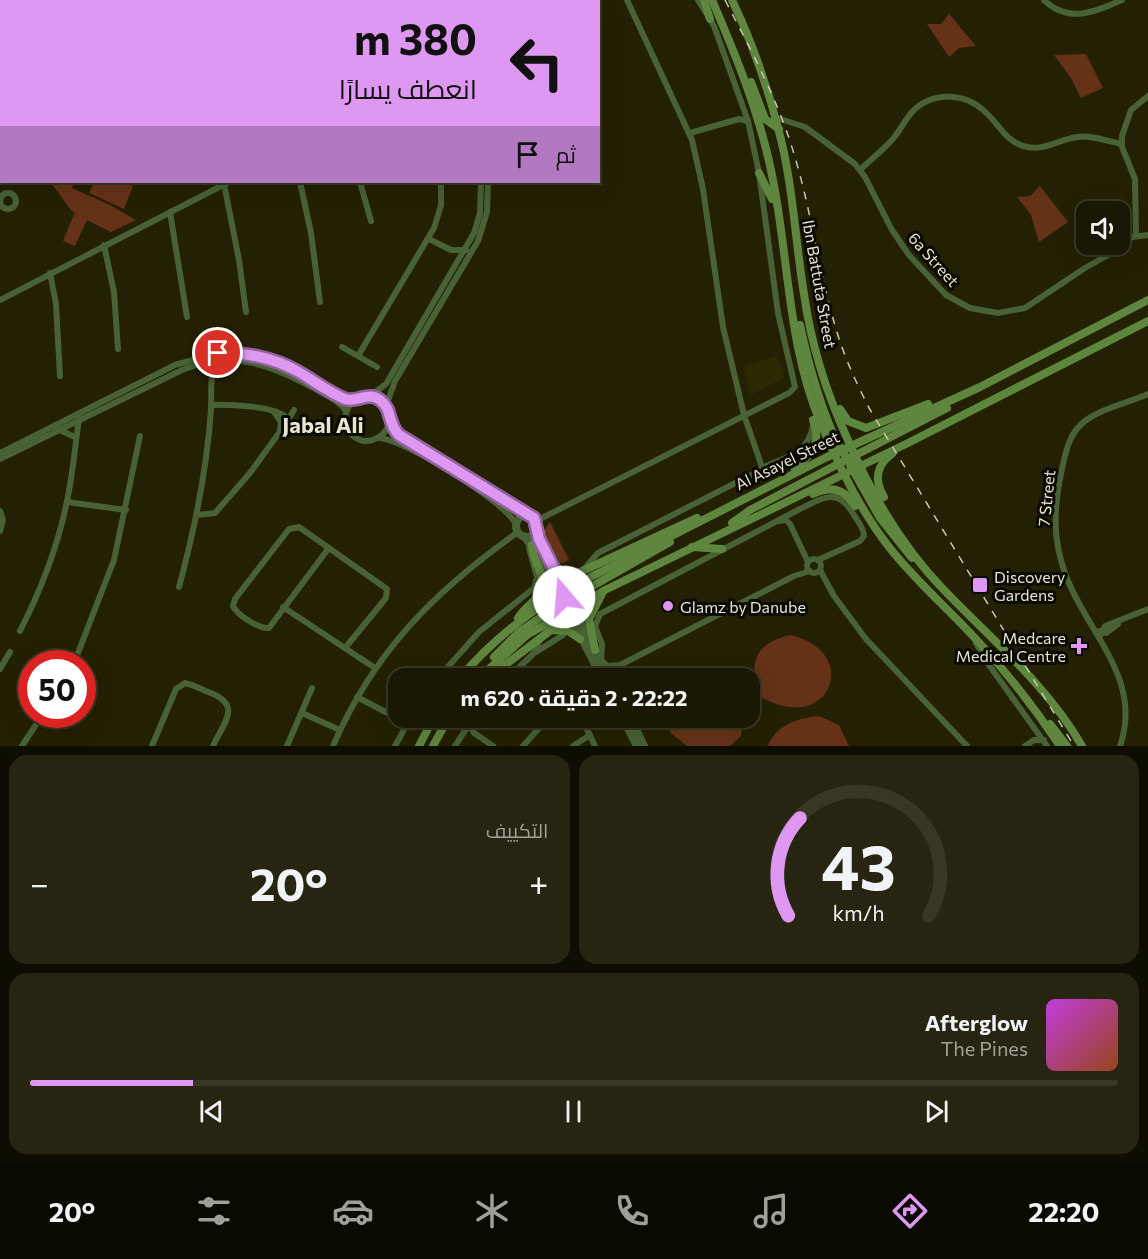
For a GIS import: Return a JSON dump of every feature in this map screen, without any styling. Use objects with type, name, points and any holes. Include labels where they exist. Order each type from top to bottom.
[{"type":"main road","points":[[704,0],[710,20]]},
{"type":"main road","name":"Ibn Battuta Street","points":[[712,0],[741,67],[765,148],[804,370],[817,416],[942,588],[1047,694],[1082,746]]},
{"type":"main road","name":"Ibn Battuta Street","points":[[732,0],[745,28],[779,129],[807,313],[848,459],[878,532],[912,574],[974,637],[1033,706],[1060,746]]},
{"type":"main road","points":[[741,67],[751,81],[765,119],[779,129]]},
{"type":"main road","points":[[759,173],[779,221]]},
{"type":"main road","points":[[784,263],[785,293],[794,347],[818,435],[816,446],[810,456],[785,478]]},
{"type":"main road","points":[[720,532],[750,510],[1148,300]]},
{"type":"main road","points":[[1131,330],[1148,316]]},
{"type":"main road","name":"Al Asayel Street","points":[[566,602],[708,516],[785,478],[908,443],[1148,321]]},
{"type":"main road","points":[[829,393],[848,421],[866,428],[993,380]]},
{"type":"main road","points":[[908,443],[884,461],[879,471],[878,485],[916,555]]},
{"type":"main road","points":[[848,459],[887,528],[942,588]]},
{"type":"main road","name":"Al Asayel Street","points":[[468,668],[480,654],[514,624],[566,602],[605,590],[754,516],[848,459]]},
{"type":"main road","points":[[754,516],[771,513],[820,490],[832,488],[847,494],[862,518],[878,532]]},
{"type":"main road","points":[[552,564],[569,574],[582,571],[683,523],[708,516]]},
{"type":"main road","points":[[514,624],[542,588],[541,573],[524,536]]},
{"type":"main road","points":[[692,547],[722,549]]},
{"type":"main road","points":[[596,650],[589,619],[593,608],[605,590]]},
{"type":"main road","points":[[490,668],[502,648],[566,602]]},
{"type":"main road","points":[[496,668],[556,628],[568,631],[580,639]]},
{"type":"main road","points":[[1033,706],[1055,729],[1067,746]]},
{"type":"main road","points":[[419,746],[428,728]]},
{"type":"main road","points":[[433,746],[444,728]]},
{"type":"street","points":[[627,0],[690,133],[703,189],[723,327],[744,415],[762,467]]},
{"type":"street","points":[[537,521],[789,393],[795,382],[778,313],[759,173],[748,121],[710,20],[698,0]]},
{"type":"street","points":[[1044,0],[1060,11],[1081,15],[1122,0]]},
{"type":"street","points":[[1136,236],[1135,179],[1122,144],[1122,134],[1129,114],[1148,96]]},
{"type":"street","points":[[860,170],[889,143],[916,109],[930,100],[945,97],[960,98],[975,103],[986,112],[1005,136],[1025,146],[1043,148],[1082,137],[1122,144]]},
{"type":"street","points":[[739,119],[744,110]]},
{"type":"street","name":"6a Street","points":[[774,117],[805,127],[825,140],[860,170],[895,235],[917,264],[946,295],[962,305],[979,311],[1007,313],[1033,305],[1136,236],[1148,235]]},
{"type":"street","points":[[690,133],[739,119],[748,121]]},
{"type":"street","points":[[779,129],[793,124]]},
{"type":"street","points":[[692,140],[701,130]]},
{"type":"street","points":[[0,300],[226,183],[240,260],[246,312]]},
{"type":"street","points":[[300,183],[311,233],[320,302]]},
{"type":"street","points":[[360,183],[371,222]]},
{"type":"street","points":[[358,356],[429,239],[440,211],[441,183]]},
{"type":"street","points":[[0,453],[175,365],[218,353],[265,357],[287,366],[344,398],[354,400],[370,396],[386,384],[465,250],[480,213],[481,183]]},
{"type":"street","points":[[488,183],[487,212],[478,241],[396,381],[386,406],[390,424],[399,435],[537,521]]},
{"type":"street","points":[[170,212],[187,317]]},
{"type":"street","points":[[429,239],[451,250],[465,250]]},
{"type":"street","points":[[104,245],[114,292],[118,349]]},
{"type":"street","points":[[451,250],[457,265]]},
{"type":"street","points":[[50,273],[56,304],[60,376]]},
{"type":"street","points":[[342,347],[377,367]]},
{"type":"street","points":[[179,586],[198,512],[211,405],[211,377],[220,360]]},
{"type":"street","points":[[0,459],[57,429],[200,363],[220,360],[245,361],[270,366],[326,396],[346,411]]},
{"type":"street","points":[[200,363],[211,377]]},
{"type":"street","name":"7 Street","points":[[1120,746],[1126,724],[1126,713],[1120,685],[1099,633],[1065,575],[1056,535],[1056,502],[1066,447],[1071,436],[1085,421],[1148,394]]},
{"type":"street","points":[[370,396],[386,406]]},
{"type":"street","points":[[354,400],[346,411],[346,428],[351,435],[363,441],[380,438],[402,444],[484,494],[504,509],[524,536],[596,650],[600,668]]},
{"type":"street","points":[[211,405],[242,405],[282,413],[287,422]]},
{"type":"street","points":[[198,512],[215,513],[250,473],[294,410]]},
{"type":"street","points":[[274,412],[279,418],[280,430]]},
{"type":"street","points":[[20,632],[47,570],[67,502],[79,419]]},
{"type":"street","points":[[582,571],[598,553],[755,473],[762,467],[780,462],[805,445],[812,434],[813,419]]},
{"type":"street","points":[[380,438],[390,424]]},
{"type":"street","points":[[57,429],[75,437]]},
{"type":"street","points":[[79,650],[106,584],[126,510],[140,436]]},
{"type":"street","points":[[597,668],[602,644],[595,626],[600,614],[762,528],[825,497],[838,497],[848,504],[864,531],[860,542],[812,561],[794,576],[620,665],[599,664]]},
{"type":"street","points":[[67,502],[126,510]]},
{"type":"street","points":[[798,510],[793,518],[794,524],[815,571],[870,645],[967,746]]},
{"type":"street","points":[[0,511],[3,520],[0,531]]},
{"type":"street","points":[[447,668],[479,632],[535,585],[537,577],[519,519],[528,516]]},
{"type":"street","points":[[762,528],[783,520],[788,522],[812,561],[815,571]]},
{"type":"street","points":[[537,521],[537,531],[580,639],[602,668]]},
{"type":"street","points":[[328,549],[275,619],[266,625],[255,623],[242,615],[237,606],[240,594],[285,534],[296,530],[305,533],[375,581],[383,591],[380,603],[345,648]]},
{"type":"street","points":[[333,746],[357,697],[375,668],[432,600],[468,568],[524,536],[531,537],[537,531]]},
{"type":"street","points":[[794,576],[815,571]]},
{"type":"street","points":[[283,607],[375,668]]},
{"type":"street","points":[[1099,633],[1131,614],[1148,609]]},
{"type":"street","points":[[1089,618],[1109,627]]},
{"type":"street","points":[[1107,650],[1109,627]]},
{"type":"street","points":[[518,668],[533,654],[563,634]]},
{"type":"street","points":[[533,654],[542,636]]},
{"type":"street","points":[[974,637],[989,664],[1046,743]]},
{"type":"street","points":[[0,669],[10,652]]},
{"type":"street","points":[[152,746],[176,689],[185,683],[224,699],[229,704],[229,711],[213,746]]},
{"type":"street","points":[[287,746],[312,688]]},
{"type":"street","points":[[362,688],[366,695],[388,708]]},
{"type":"street","points":[[357,697],[397,717],[404,729],[395,746]]},
{"type":"street","points":[[302,713],[340,730]]},
{"type":"street","points":[[22,746],[34,728]]},
{"type":"street","points":[[455,746],[466,728]]},
{"type":"street","points":[[471,728],[474,733],[493,746]]},
{"type":"street","points":[[523,746],[539,728]]},
{"type":"street","points":[[586,728],[595,746]]},
{"type":"street","points":[[628,728],[637,746]]},
{"type":"street","points":[[635,728],[644,746]]},
{"type":"street","points":[[1025,746],[1034,740],[1037,730]]},
{"type":"street","points":[[461,735],[472,736],[487,746]]},
{"type":"street","points":[[573,746],[590,735]]},
{"type":"street","points":[[1034,740],[1046,743]]},
{"type":"shaded area","points":[[949,14],[976,46],[959,48],[949,57],[927,24],[941,24]]},
{"type":"shaded area","points":[[1086,54],[1103,88],[1081,98],[1071,78],[1054,55]]},
{"type":"shaded area","points":[[56,183],[74,183],[72,188],[136,220],[111,232],[87,220],[75,246],[63,241],[74,214],[77,215],[53,186]]},
{"type":"shaded area","points":[[94,183],[126,183],[133,186],[124,209],[89,193]]},
{"type":"shaded area","points":[[1040,186],[1068,222],[1039,242],[1031,215],[1017,197],[1030,196]]},
{"type":"shaded area","points":[[777,356],[785,378],[750,395],[743,366]]},
{"type":"shaded area","points":[[550,522],[569,560],[561,564],[543,532]]},
{"type":"shaded area","points":[[790,635],[813,644],[826,657],[831,672],[829,687],[820,699],[805,706],[785,706],[761,697],[760,668],[755,668],[757,657],[768,644]]},
{"type":"shaded area","points":[[819,716],[839,725],[849,746],[768,746],[771,739],[782,728],[796,721]]},
{"type":"shaded area","points":[[668,728],[742,728],[741,736],[730,746],[687,746],[671,733]]},
{"type":"railway","points":[[725,0],[763,76],[788,134],[806,199],[831,310],[847,362],[869,408],[1074,746]]},
{"type":"place","name":"Discovery Gardens","points":[[980,585]]},
{"type":"place","name":"Glamz by Danube","points":[[668,606]]},
{"type":"place","name":"Medcare Medical Centre","points":[[1079,646]]},
{"type":"district","name":"Jabal Ali","points":[[323,424]]},
{"type":"route","points":[[218,353],[265,357],[287,366],[348,400],[370,396],[381,401],[389,411],[390,424],[399,435],[497,493],[519,511],[534,518],[538,523],[539,539],[565,590],[564,597]]}]
